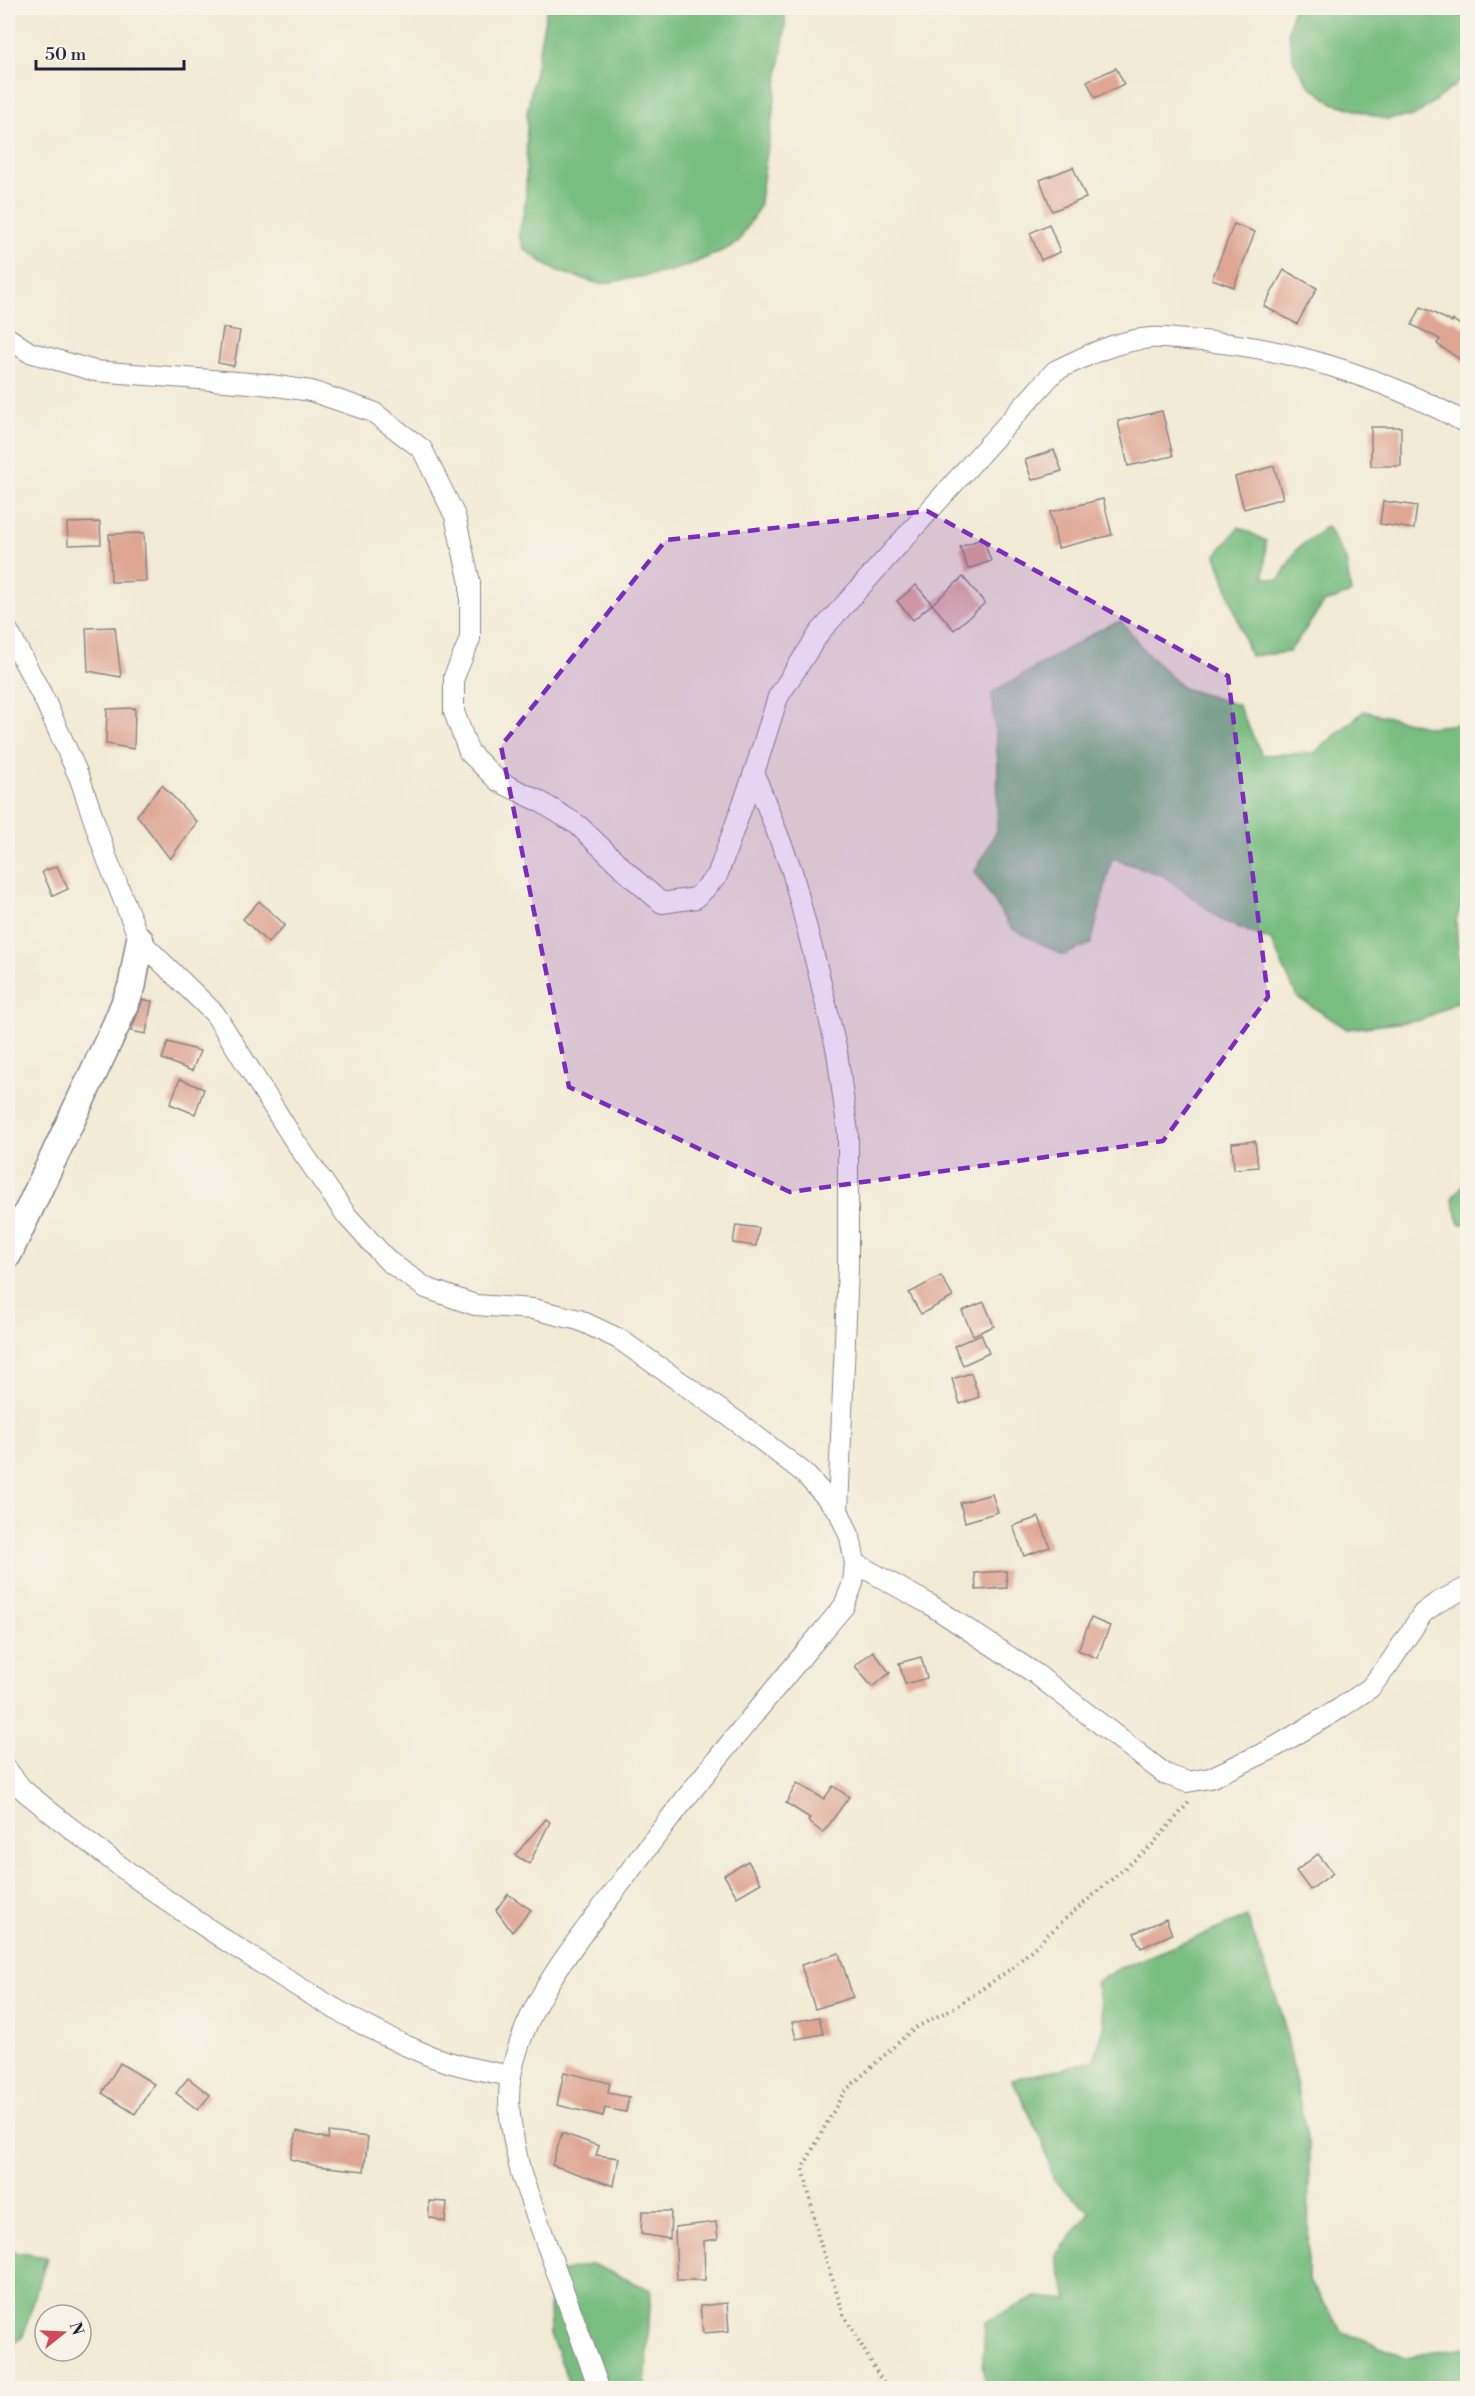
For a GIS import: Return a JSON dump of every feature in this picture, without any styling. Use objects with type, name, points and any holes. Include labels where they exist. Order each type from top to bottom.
[{"type":"street","points":[[8,338],[29,352],[95,371],[263,384],[312,391],[374,412],[422,449],[455,516],[470,583],[470,639],[454,677],[454,711],[469,752],[498,781],[539,801],[578,825],[662,903],[696,898],[717,876],[778,697],[820,632],[1055,370],[1093,352],[1149,338],[1225,342],[1318,363],[1394,388],[1467,424]]},
{"type":"street","points":[[8,632],[45,701],[80,779],[106,856],[140,940],[215,1014],[294,1140],[347,1216],[388,1261],[426,1288],[475,1305],[532,1309],[579,1320],[619,1339],[739,1423],[803,1472],[838,1510],[850,1537],[855,1563],[853,1583],[844,1606],[681,1802],[595,1917],[540,1996],[525,2028],[511,2076],[510,2110],[521,2174],[599,2388]]},
{"type":"street","points":[[754,773],[792,871],[837,1053],[848,1133],[848,1268],[838,1510]]},
{"type":"street","points":[[8,1254],[116,1025],[132,986],[140,940]]},
{"type":"street","points":[[855,1563],[929,1604],[1036,1674],[1165,1774],[1187,1782],[1210,1778],[1270,1750],[1370,1688],[1423,1613],[1438,1602],[1467,1587]]},
{"type":"street","points":[[8,1771],[22,1789],[135,1880],[291,1983],[367,2027],[425,2054],[470,2068],[511,2076]]},
{"type":"path","points":[[886,2388],[844,2316],[818,2236],[804,2167],[808,2157],[844,2092],[913,2029],[959,2005],[1012,1968],[1152,1845],[1210,1778]]},
{"type":"highlighted area","points":[[927,511],[1228,676],[1268,997],[1163,1141],[790,1192],[569,1087],[501,746],[666,540]]},
{"type":"green space","points":[[547,8],[785,8],[785,29],[759,207],[739,241],[692,264],[667,272],[600,284],[560,272],[524,249],[519,235],[526,200],[527,113]]},
{"type":"green space","points":[[1293,8],[1467,8],[1467,76],[1415,116],[1386,119],[1333,103],[1310,86],[1294,62],[1288,32]]},
{"type":"green space","points":[[1327,526],[1346,560],[1351,593],[1324,603],[1289,652],[1250,656],[1216,555],[1239,527],[1266,541],[1264,577],[1279,580],[1297,549]]},
{"type":"green space","points":[[1121,621],[1146,653],[1183,688],[1238,705],[1262,755],[1314,753],[1364,711],[1429,727],[1467,723],[1467,884],[1456,921],[1461,1000],[1422,1020],[1347,1029],[1297,997],[1271,940],[1225,922],[1164,876],[1112,858],[1091,944],[1063,955],[1011,928],[975,872],[997,830],[998,762],[992,693],[1103,628]]},
{"type":"green space","points":[[1467,1180],[1467,1224],[1460,1224],[1452,1198]]},
{"type":"green space","points":[[1247,1917],[1282,2014],[1309,2147],[1308,2279],[1343,2332],[1405,2357],[1467,2347],[1467,2388],[985,2388],[983,2360],[985,2322],[1036,2297],[1069,2300],[1056,2256],[1090,2212],[1054,2181],[1042,2140],[1012,2079],[1094,2060],[1105,2024],[1096,1982],[1120,1968]]},
{"type":"green space","points":[[8,2251],[47,2257],[23,2336],[8,2350]]},
{"type":"green space","points":[[592,2264],[651,2290],[645,2388],[572,2388],[550,2335],[548,2275]]},
{"type":"building","points":[[1116,68],[1124,84],[1095,98],[1087,81]]},
{"type":"building","points":[[1073,167],[1086,198],[1052,211],[1040,180]]},
{"type":"building","points":[[1049,224],[1060,252],[1041,260],[1030,233]]},
{"type":"building","points":[[1234,224],[1255,232],[1234,287],[1212,279]]},
{"type":"building","points":[[1284,270],[1317,288],[1297,324],[1264,306]]},
{"type":"building","points":[[1421,307],[1452,322],[1453,320],[1467,329],[1467,364],[1437,344],[1440,339],[1412,325]]},
{"type":"building","points":[[223,328],[240,331],[234,366],[218,363]]},
{"type":"building","points":[[1162,411],[1173,456],[1128,466],[1118,421]]},
{"type":"building","points":[[1371,427],[1401,427],[1401,466],[1371,466]]},
{"type":"building","points":[[1054,450],[1062,471],[1032,480],[1025,460]]},
{"type":"building","points":[[1274,466],[1283,498],[1244,509],[1235,477]]},
{"type":"building","points":[[1103,499],[1112,535],[1058,548],[1050,512]]},
{"type":"building","points":[[1383,501],[1417,506],[1414,529],[1380,524]]},
{"type":"building","points":[[100,522],[101,544],[68,545],[67,523]]},
{"type":"building","points":[[144,533],[146,581],[111,582],[109,534]]},
{"type":"building","points":[[983,538],[991,561],[968,569],[960,547]]},
{"type":"building","points":[[963,577],[985,603],[954,630],[932,604]]},
{"type":"building","points":[[916,585],[932,604],[913,620],[897,601]]},
{"type":"building","points":[[115,627],[121,677],[88,671],[86,628]]},
{"type":"building","points":[[135,708],[134,749],[106,744],[107,709]]},
{"type":"building","points":[[162,785],[197,822],[170,859],[137,815]]},
{"type":"building","points":[[57,866],[68,889],[53,896],[42,872]]},
{"type":"building","points":[[259,901],[285,925],[268,943],[243,919]]},
{"type":"building","points":[[143,1000],[152,1001],[146,1034],[131,1031]]},
{"type":"building","points":[[168,1042],[200,1051],[192,1071],[162,1059]]},
{"type":"building","points":[[180,1079],[204,1089],[195,1114],[170,1104]]},
{"type":"building","points":[[1255,1141],[1258,1167],[1234,1169],[1232,1143]]},
{"type":"building","points":[[736,1225],[759,1228],[756,1246],[733,1243]]},
{"type":"building","points":[[941,1276],[953,1297],[921,1314],[909,1293]]},
{"type":"building","points":[[984,1302],[994,1326],[973,1335],[962,1311]]},
{"type":"building","points":[[981,1334],[989,1353],[963,1365],[954,1346]]},
{"type":"building","points":[[971,1373],[979,1397],[960,1404],[952,1379]]},
{"type":"building","points":[[992,1494],[998,1512],[965,1522],[960,1503]]},
{"type":"building","points":[[1039,1517],[1050,1547],[1024,1556],[1013,1526]]},
{"type":"building","points":[[1006,1571],[1007,1588],[976,1590],[975,1573]]},
{"type":"building","points":[[1091,1618],[1110,1626],[1097,1658],[1078,1650]]},
{"type":"building","points":[[873,1651],[890,1673],[872,1687],[855,1666]]},
{"type":"building","points":[[921,1657],[927,1678],[905,1684],[899,1663]]},
{"type":"building","points":[[797,1783],[824,1799],[833,1786],[849,1797],[823,1833],[808,1821],[810,1818],[786,1803]]},
{"type":"building","points":[[546,1819],[550,1822],[529,1864],[515,1855]]},
{"type":"building","points":[[1318,1854],[1333,1873],[1310,1890],[1296,1871]]},
{"type":"building","points":[[748,1861],[761,1883],[737,1897],[724,1875]]},
{"type":"building","points":[[508,1894],[531,1910],[512,1932],[496,1910]]},
{"type":"building","points":[[1166,1919],[1172,1934],[1141,1948],[1134,1933]]},
{"type":"building","points":[[839,1953],[853,1997],[815,2009],[801,1965]]},
{"type":"building","points":[[819,2017],[823,2034],[796,2039],[792,2022]]},
{"type":"building","points":[[120,2063],[154,2084],[135,2114],[102,2093]]},
{"type":"building","points":[[564,2072],[610,2083],[608,2093],[629,2097],[626,2112],[605,2108],[603,2116],[557,2105]]},
{"type":"building","points":[[188,2078],[210,2095],[198,2110],[176,2093]]},
{"type":"building","points":[[297,2131],[328,2139],[329,2132],[368,2137],[364,2171],[317,2166],[290,2159]]},
{"type":"building","points":[[562,2133],[599,2146],[596,2155],[619,2158],[614,2186],[552,2165]]},
{"type":"building","points":[[429,2201],[447,2202],[445,2222],[429,2217]]},
{"type":"building","points":[[642,2211],[671,2211],[670,2239],[641,2234]]},
{"type":"building","points":[[716,2222],[718,2239],[704,2241],[705,2280],[677,2280],[675,2227]]},
{"type":"building","points":[[727,2303],[729,2331],[703,2333],[700,2306]]}]
